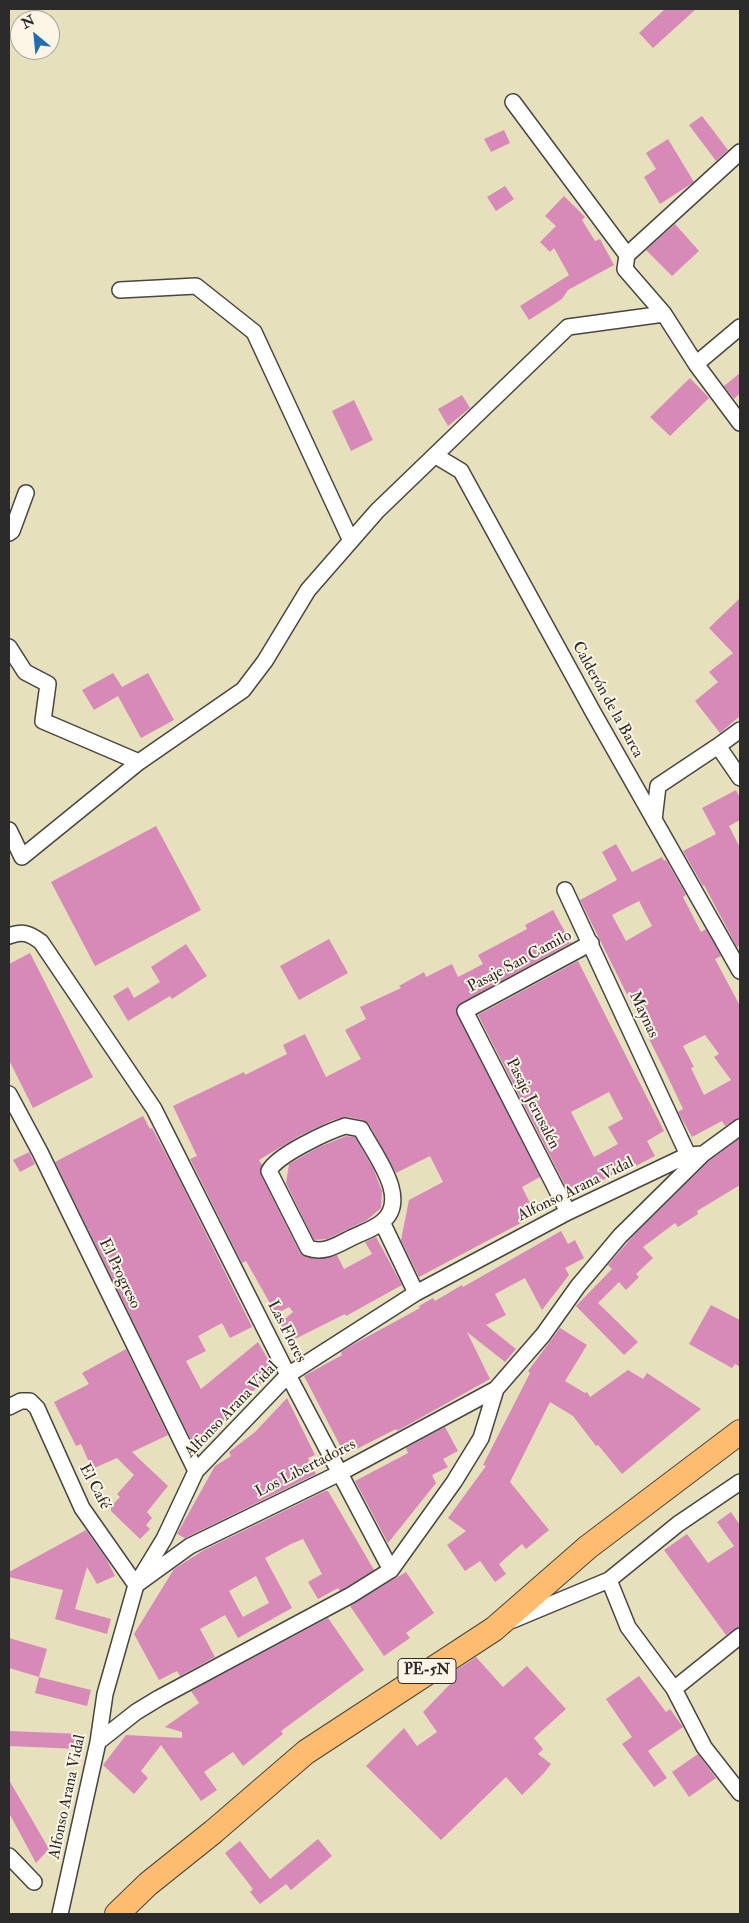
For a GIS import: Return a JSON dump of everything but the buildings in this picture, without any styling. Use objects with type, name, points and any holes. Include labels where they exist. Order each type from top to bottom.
[{"type":"highway","name":"PE-5N","points":[[117,1914],[148,1884],[213,1832],[306,1752],[494,1629],[588,1547],[740,1432]]},
{"type":"street","points":[[513,102],[627,254]]},
{"type":"street","points":[[740,152],[627,254],[625,269],[664,314],[696,364],[740,423]]},
{"type":"street","points":[[120,290],[196,286],[254,332],[351,541]]},
{"type":"street","points":[[9,830],[22,857],[139,762],[243,690],[265,661],[308,590],[377,511],[568,327],[664,314]]},
{"type":"street","points":[[696,364],[740,326]]},
{"type":"street","name":"Calderón de la Barca","points":[[436,456],[461,471],[654,820],[740,970]]},
{"type":"street","points":[[9,533],[12,531],[26,493]]},
{"type":"street","points":[[9,647],[25,672],[48,684],[43,721],[139,762]]},
{"type":"street","points":[[654,820],[658,786],[740,730]]},
{"type":"street","points":[[718,746],[740,778]]},
{"type":"street","name":"Maynas","points":[[565,890],[696,1155]]},
{"type":"street","name":"Las Flores","points":[[9,936],[20,932],[31,934],[41,942],[154,1109],[288,1375],[391,1570]]},
{"type":"street","name":"Pasaje San Camilo","points":[[465,1011],[591,943]]},
{"type":"street","name":"Pasaje Jerusalén","points":[[465,1011],[568,1212]]},
{"type":"street","name":"El Progreso","points":[[9,1094],[40,1152],[196,1471]]},
{"type":"street","points":[[345,1126],[361,1129],[393,1189],[394,1206],[382,1222],[327,1249],[315,1250],[308,1248],[269,1171],[273,1164],[338,1128],[345,1126]]},
{"type":"street","points":[[98,1742],[136,1712],[351,1595],[391,1570],[454,1482],[481,1438],[496,1389],[543,1335],[578,1286],[620,1236],[696,1155],[740,1127]]},
{"type":"street","name":"Alfonso Arana Vidal","points":[[60,1914],[98,1742],[105,1694],[136,1585],[164,1539],[196,1471],[288,1375],[416,1293],[568,1212],[696,1155]]},
{"type":"street","points":[[382,1222],[416,1293]]},
{"type":"street","name":"Los Libertadores","points":[[136,1585],[190,1546],[340,1473],[496,1389]]},
{"type":"street","name":"El Café","points":[[9,1407],[21,1401],[30,1401],[37,1408],[82,1508],[136,1585]]},
{"type":"street","points":[[494,1629],[609,1580],[678,1524],[740,1482]]},
{"type":"street","points":[[609,1580],[628,1627],[674,1689],[704,1747],[738,1788]]},
{"type":"street","points":[[674,1689],[740,1636]]},
{"type":"street","points":[[9,1856],[34,1882]]}]
